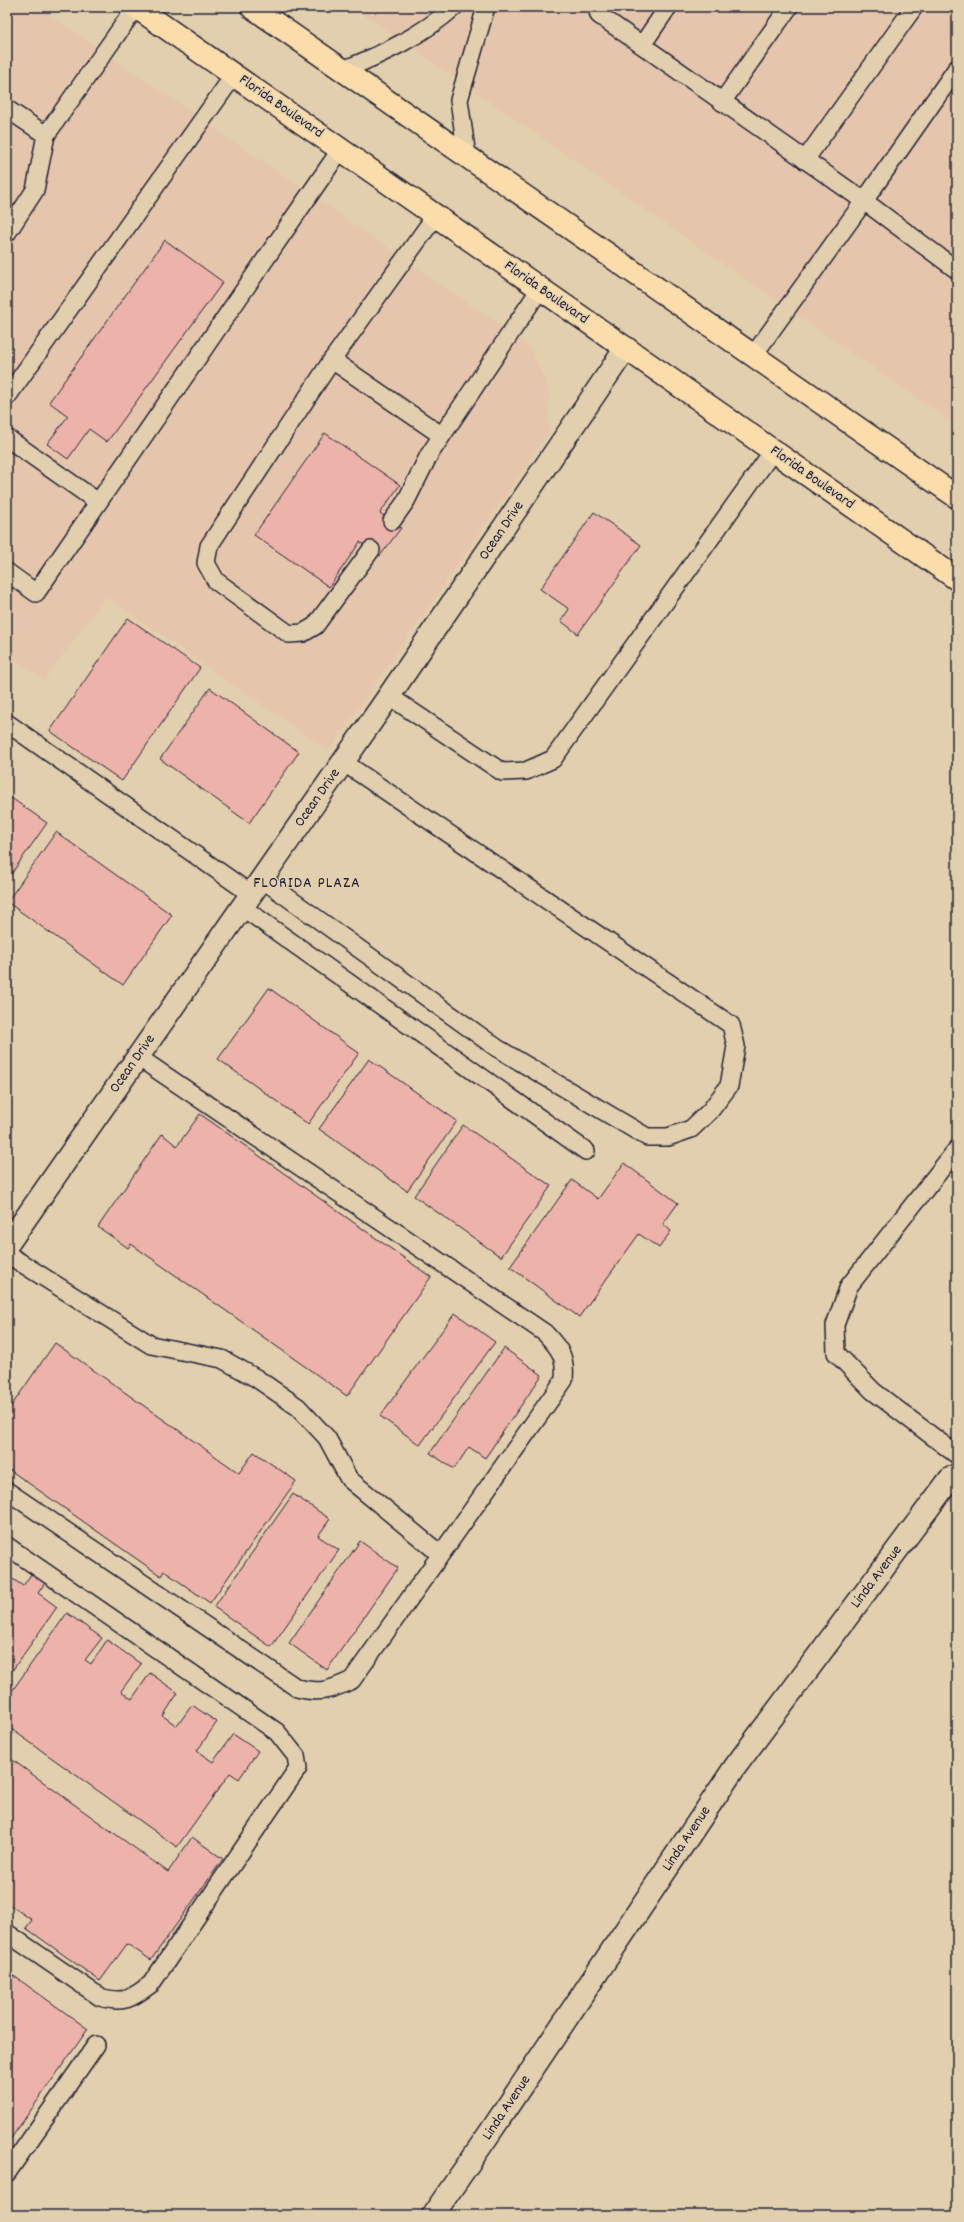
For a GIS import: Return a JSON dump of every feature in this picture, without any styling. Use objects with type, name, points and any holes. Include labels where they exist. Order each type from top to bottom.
[{"type":"main road","name":"Florida Boulevard","points":[[136,7],[957,579]]},
{"type":"main road","points":[[252,7],[957,497]]},
{"type":"street","name":"Ocean Drive","points":[[7,1245],[389,696],[626,348]]},
{"type":"street","name":"Linda Avenue","points":[[433,2215],[735,1767],[950,1479],[957,1475]]},
{"type":"lane","points":[[7,233],[35,190],[46,135],[136,7]]},
{"type":"lane","points":[[343,70],[386,53],[434,24],[454,7]]},
{"type":"lane","points":[[467,156],[459,100],[486,7]]},
{"type":"lane","points":[[597,7],[599,15],[864,201],[957,270]]},
{"type":"lane","points":[[642,45],[668,7]]},
{"type":"lane","points":[[722,102],[789,7]]},
{"type":"lane","points":[[805,160],[914,7]]},
{"type":"lane","points":[[753,356],[957,68]]},
{"type":"lane","points":[[7,397],[234,75]]},
{"type":"lane","points":[[7,109],[46,135]]},
{"type":"lane","points":[[7,572],[36,592],[341,149]]},
{"type":"lane","points":[[372,550],[315,626],[303,633],[289,634],[216,581],[206,563],[209,546],[332,360],[436,215]]},
{"type":"lane","points":[[392,521],[406,501],[429,455],[441,435],[540,289]]},
{"type":"lane","points":[[332,360],[441,435]]},
{"type":"lane","points":[[7,438],[98,502]]},
{"type":"lane","points":[[389,696],[502,772],[526,771],[553,759],[773,450]]},
{"type":"lane","points":[[7,722],[251,893],[586,1151]]},
{"type":"lane","points":[[251,893],[497,1048],[647,1137],[668,1137],[691,1129],[710,1111],[729,1086],[736,1046],[731,1025],[343,762]]},
{"type":"lane","points":[[7,1491],[297,1688],[311,1692],[331,1690],[352,1680],[564,1380],[566,1363],[559,1347],[546,1333],[138,1057]]},
{"type":"lane","points":[[957,1149],[849,1286],[835,1325],[836,1353],[873,1391],[957,1455]]},
{"type":"lane","points":[[7,1254],[152,1345],[222,1359],[256,1378],[298,1407],[327,1438],[349,1479],[440,1554]]},
{"type":"lane","points":[[7,1546],[277,1732],[296,1756],[298,1768],[151,1984],[135,1996],[116,2001],[100,1997],[7,1933]]},
{"type":"lane","points":[[7,2173],[96,2045]]},
{"type":"shaded area","points":[[7,7],[39,7],[529,345],[549,390],[549,432],[329,751],[106,597],[44,680],[7,654]]},
{"type":"shaded area","points":[[353,7],[957,7],[957,426]]},
{"type":"building","points":[[165,240],[223,282],[107,442],[89,429],[68,459],[47,444],[68,416],[49,402]]},
{"type":"building","points":[[325,433],[400,485],[380,513],[401,528],[380,556],[360,542],[329,587],[254,535]]},
{"type":"building","points":[[594,512],[641,545],[578,634],[561,621],[569,609],[540,589]]},
{"type":"building","points":[[128,618],[200,668],[122,781],[50,731]]},
{"type":"building","points":[[210,688],[299,752],[249,823],[160,759]]},
{"type":"building","points":[[7,795],[47,823],[7,880]]},
{"type":"building","points":[[56,832],[172,915],[123,985],[7,902]]},
{"type":"building","points":[[269,988],[359,1053],[308,1124],[218,1059]]},
{"type":"building","points":[[369,1059],[457,1121],[407,1191],[319,1129]]},
{"type":"building","points":[[200,1114],[431,1277],[347,1396],[131,1244],[128,1248],[98,1227],[162,1134],[177,1146]]},
{"type":"building","points":[[463,1125],[551,1186],[501,1257],[414,1196]]},
{"type":"building","points":[[624,1163],[678,1203],[663,1224],[671,1231],[659,1248],[639,1234],[579,1317],[510,1267],[572,1180],[598,1199]]},
{"type":"building","points":[[455,1313],[495,1342],[420,1445],[380,1416]]},
{"type":"building","points":[[55,1343],[239,1473],[254,1452],[296,1481],[210,1603],[164,1571],[161,1576],[7,1468],[7,1412]]},
{"type":"building","points":[[504,1348],[542,1375],[485,1458],[469,1447],[454,1469],[430,1453]]},
{"type":"building","points":[[293,1494],[330,1519],[318,1536],[339,1550],[271,1647],[214,1607]]},
{"type":"building","points":[[360,1541],[398,1568],[327,1670],[289,1643]]},
{"type":"building","points":[[34,1570],[47,1580],[38,1593],[57,1607],[7,1678],[7,1575],[23,1586]]},
{"type":"building","points":[[67,1613],[102,1638],[85,1660],[91,1664],[107,1640],[141,1664],[121,1691],[132,1699],[150,1673],[178,1693],[163,1716],[177,1726],[192,1705],[217,1722],[197,1751],[213,1762],[233,1734],[258,1751],[239,1779],[230,1773],[177,1847],[7,1726],[7,1698]]},
{"type":"building","points":[[7,1756],[168,1872],[192,1837],[223,1859],[151,1960],[127,1944],[100,1981],[26,1928],[32,1920],[7,1903],[9,1870],[7,1869]]},
{"type":"building","points":[[7,1971],[88,2029],[7,2144]]},
{"type":"district","name":"FLORIDA PLAZA","points":[[307,883]]}]
